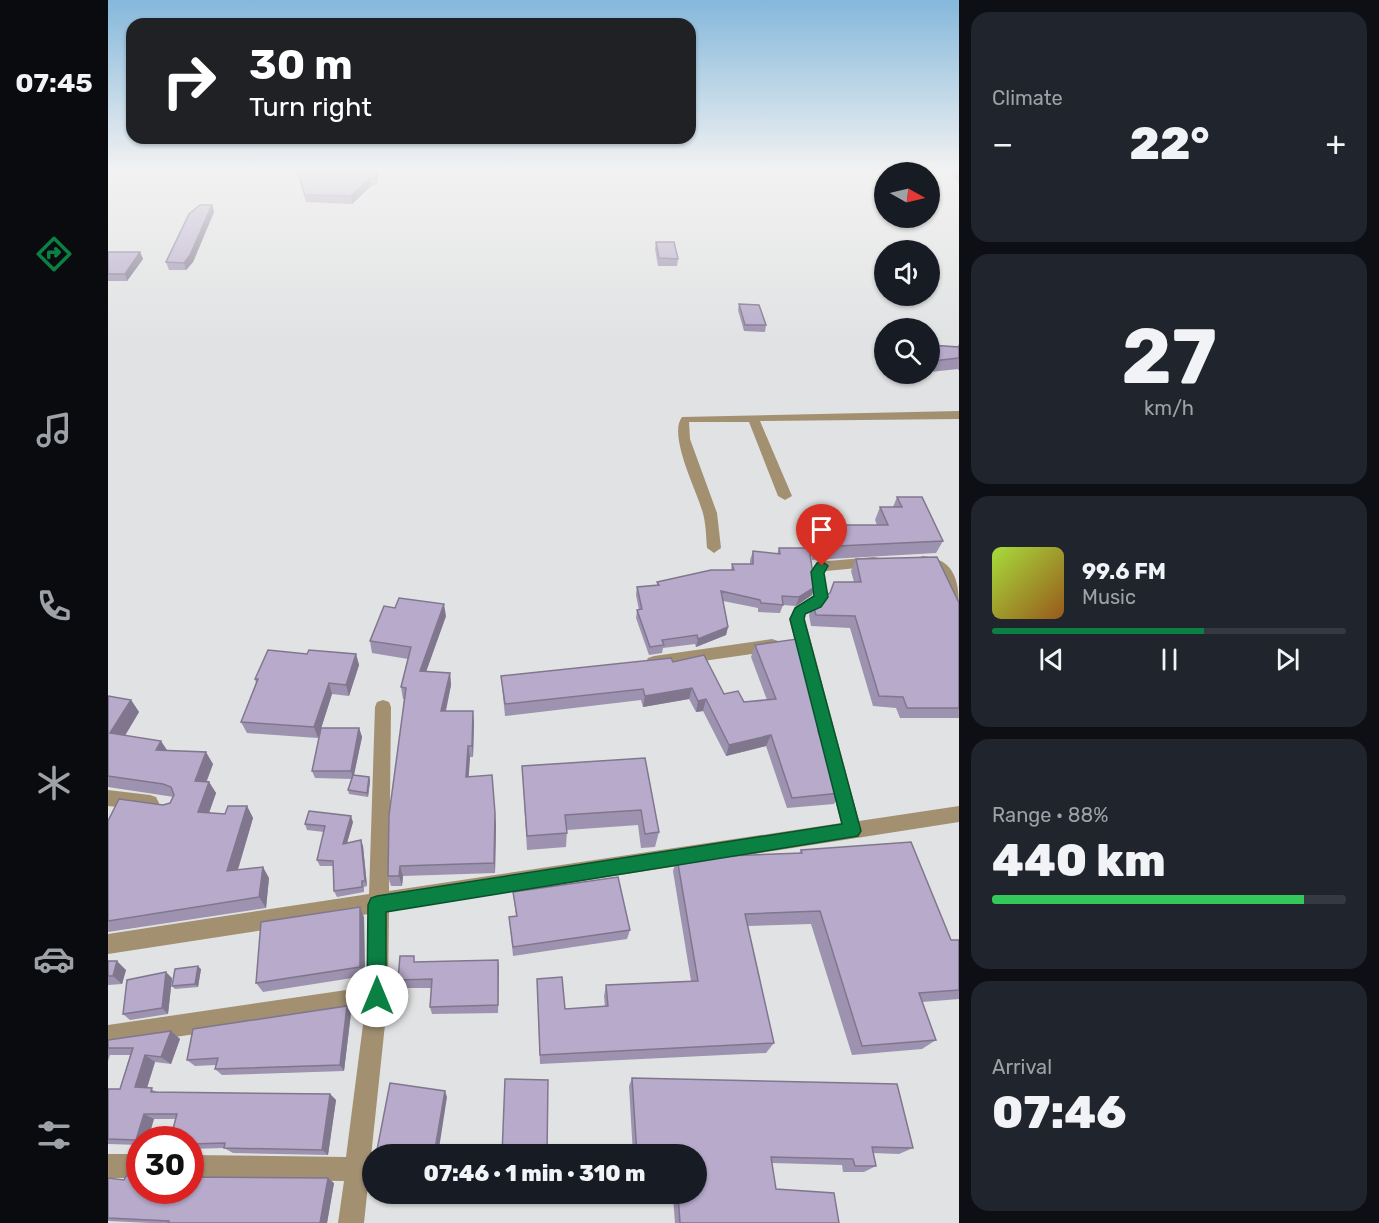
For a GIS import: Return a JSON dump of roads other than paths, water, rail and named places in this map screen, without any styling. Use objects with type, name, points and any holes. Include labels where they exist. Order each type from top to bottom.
[{"type":"street","points":[[714,548],[710,513],[684,439],[683,423],[686,419],[959,415]]},
{"type":"street","points":[[753,418],[786,496]]},
{"type":"street","points":[[907,561],[931,560],[940,564],[959,608]]},
{"type":"street","points":[[852,831],[802,641],[798,615],[821,597],[818,572],[822,566],[885,562]]},
{"type":"street","points":[[633,666],[802,641]]},
{"type":"street","points":[[351,1223],[377,996],[377,905],[383,707]]},
{"type":"street","points":[[108,798],[171,806]]},
{"type":"street","points":[[108,944],[377,905],[959,814]]},
{"type":"street","points":[[108,1036],[377,996]]},
{"type":"street","points":[[108,1166],[126,1166]]},
{"type":"street","points":[[204,1167],[356,1169]]}]
